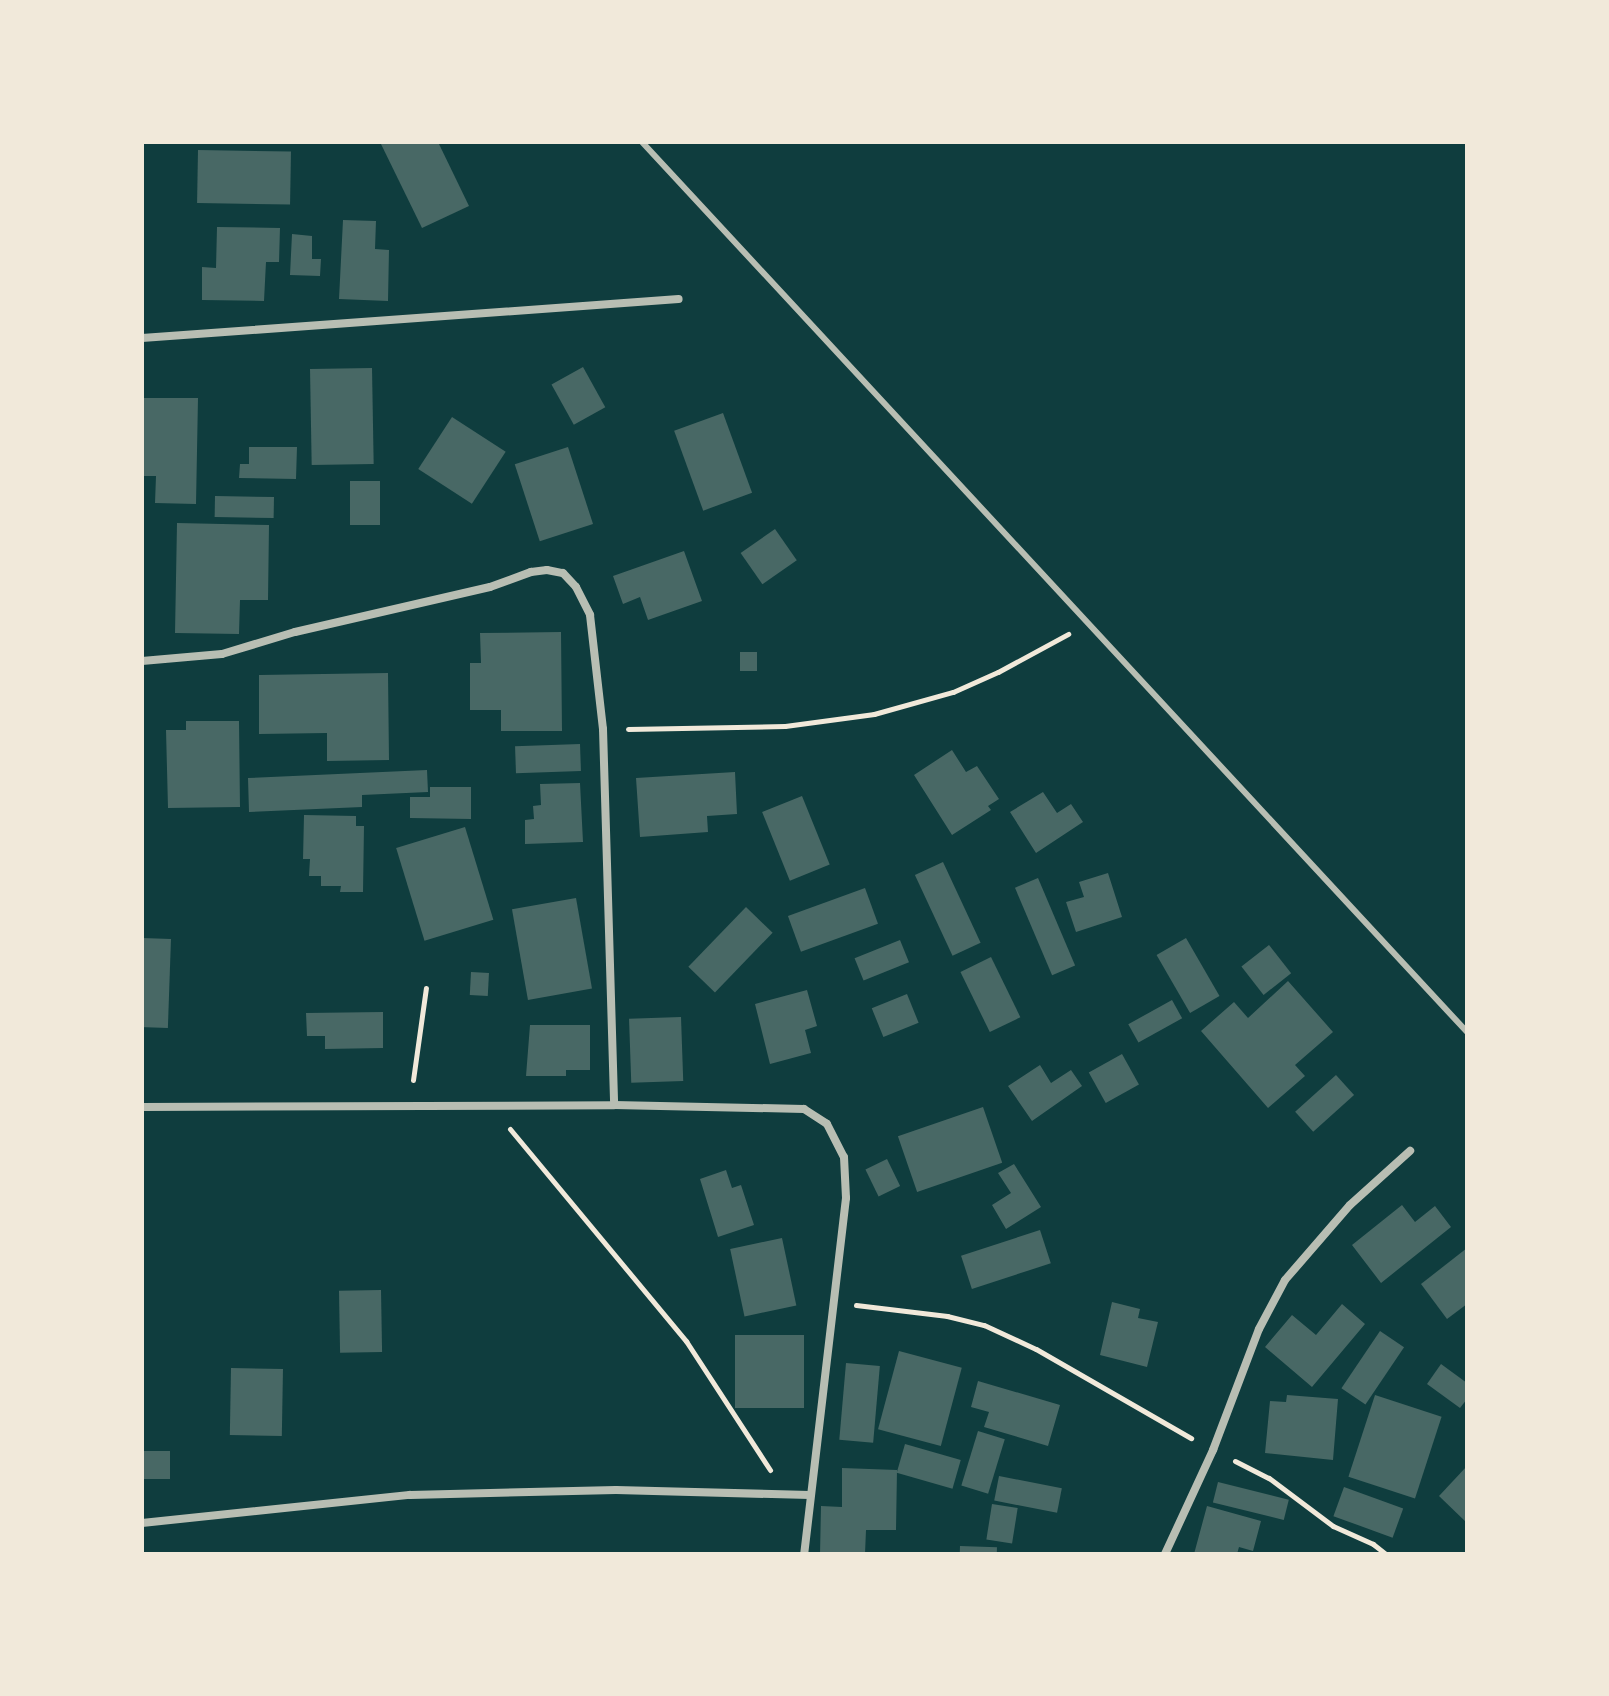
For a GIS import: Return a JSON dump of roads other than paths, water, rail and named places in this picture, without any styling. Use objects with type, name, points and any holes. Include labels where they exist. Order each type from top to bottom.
[{"type":"street","points":[[142,338],[679,299]]},
{"type":"street","points":[[142,661],[222,654],[295,632],[490,587],[547,570],[563,573],[576,587],[590,615],[603,729],[614,1105]]},
{"type":"street","points":[[142,1107],[614,1105],[804,1109],[827,1124],[844,1157],[846,1198],[804,1554]]},
{"type":"street","points":[[1165,1554],[1213,1450],[1259,1329],[1285,1280],[1350,1205],[1410,1151]]},
{"type":"street","points":[[142,1523],[410,1495],[616,1490],[810,1495]]},
{"type":"lane","points":[[642,142],[1467,1032]]}]
